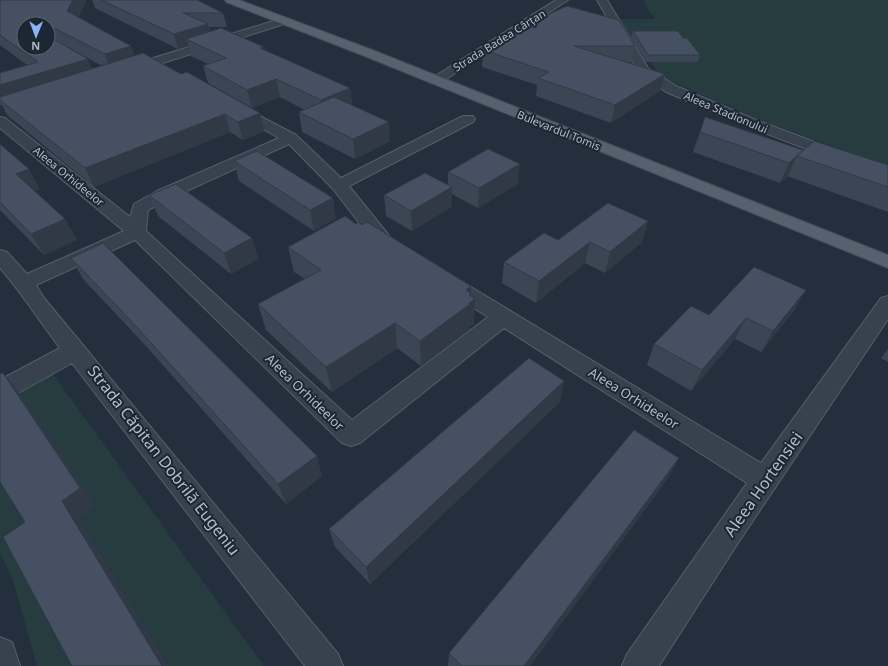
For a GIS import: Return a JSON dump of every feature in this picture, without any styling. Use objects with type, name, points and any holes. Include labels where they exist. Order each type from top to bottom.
[{"type":"main road","name":"Bulevardul Tomis","points":[[230,0],[435,80],[888,262]]},
{"type":"street","name":"Strada Badea Cârțan","points":[[435,80],[562,0]]},
{"type":"street","name":"Aleea Stadionului","points":[[602,0],[643,70],[671,89],[759,126],[888,175]]},
{"type":"street","points":[[115,74],[283,21]]},
{"type":"street","points":[[155,61],[176,73]]},
{"type":"street","points":[[216,96],[291,138],[338,185],[384,242],[407,256]]},
{"type":"street","name":"Aleea Orhideelor","points":[[2,114],[137,232],[351,435],[503,317]]},
{"type":"street","points":[[338,185],[468,119]]},
{"type":"street","points":[[24,283],[137,232],[140,208],[163,195],[291,138]]},
{"type":"street","name":"Strada Căpitan Dobrilă Eugeniu","points":[[0,256],[24,283],[37,302],[326,666]]},
{"type":"street","name":"Aleea Orhideelor","points":[[432,272],[765,480]]},
{"type":"street","name":"Aleea Hortensiei","points":[[639,666],[765,480],[888,304]]},
{"type":"street","points":[[0,391],[76,350]]},
{"type":"street","points":[[0,654],[3,666]]},
{"type":"green space","points":[[646,0],[888,0],[888,166],[763,121],[663,78],[652,65],[642,49],[636,49],[618,19],[655,19],[643,2]]},
{"type":"green space","points":[[50,370],[264,666],[169,666],[80,520],[97,507],[0,396]]},
{"type":"green space","points":[[0,470],[45,540],[86,666],[37,666],[13,580],[0,553]]},
{"type":"building","points":[[0,0],[73,0],[67,11],[131,46],[105,54],[56,29],[56,16],[16,16],[16,46],[0,35]]},
{"type":"building","points":[[101,0],[197,0],[223,13],[183,13],[208,24],[174,34]]},
{"type":"building","points":[[567,6],[619,20],[635,46],[574,46],[665,74],[615,105],[538,78],[549,72],[483,50],[530,28],[523,26]]},
{"type":"building","points":[[221,28],[264,47],[260,48],[350,88],[321,100],[276,79],[247,90],[203,66],[226,58],[186,39]]},
{"type":"building","points":[[633,31],[678,31],[683,38],[687,38],[700,55],[648,55]]},
{"type":"building","points":[[56,41],[88,59],[0,85],[0,73],[38,62],[30,56],[56,56]]},
{"type":"building","points":[[143,53],[181,74],[187,72],[260,113],[238,122],[225,114],[85,168],[0,100],[0,97]]},
{"type":"building","points":[[334,97],[389,122],[353,139],[299,112]]},
{"type":"building","points":[[705,117],[803,150],[789,163],[700,132]]},
{"type":"building","points":[[814,141],[888,165],[888,187],[797,156]]},
{"type":"building","points":[[0,144],[29,169],[16,174],[65,219],[31,234],[0,202]]},
{"type":"building","points":[[488,149],[520,164],[479,188],[448,172]]},
{"type":"building","points":[[257,151],[333,198],[310,210],[234,161]]},
{"type":"building","points":[[425,173],[452,187],[411,211],[384,195]]},
{"type":"building","points":[[176,184],[252,238],[224,253],[149,195]]},
{"type":"building","points":[[608,203],[648,221],[610,252],[590,242],[539,281],[504,262],[544,233],[558,240]]},
{"type":"building","points":[[345,216],[356,224],[358,222],[362,225],[367,222],[471,286],[466,290],[471,293],[469,295],[475,299],[420,341],[395,323],[326,367],[258,304],[321,270],[288,247]]},
{"type":"building","points":[[103,243],[317,456],[278,484],[135,325],[71,258]]},
{"type":"building","points":[[754,267],[806,290],[773,331],[746,318],[702,370],[654,344],[691,306],[709,315]]},
{"type":"building","points":[[529,358],[564,381],[366,567],[329,529]]},
{"type":"building","points":[[3,373],[80,488],[62,501],[162,666],[72,666],[3,537],[25,522],[0,482],[0,374]]},
{"type":"building","points":[[634,430],[679,458],[524,666],[462,666],[449,653]]}]
